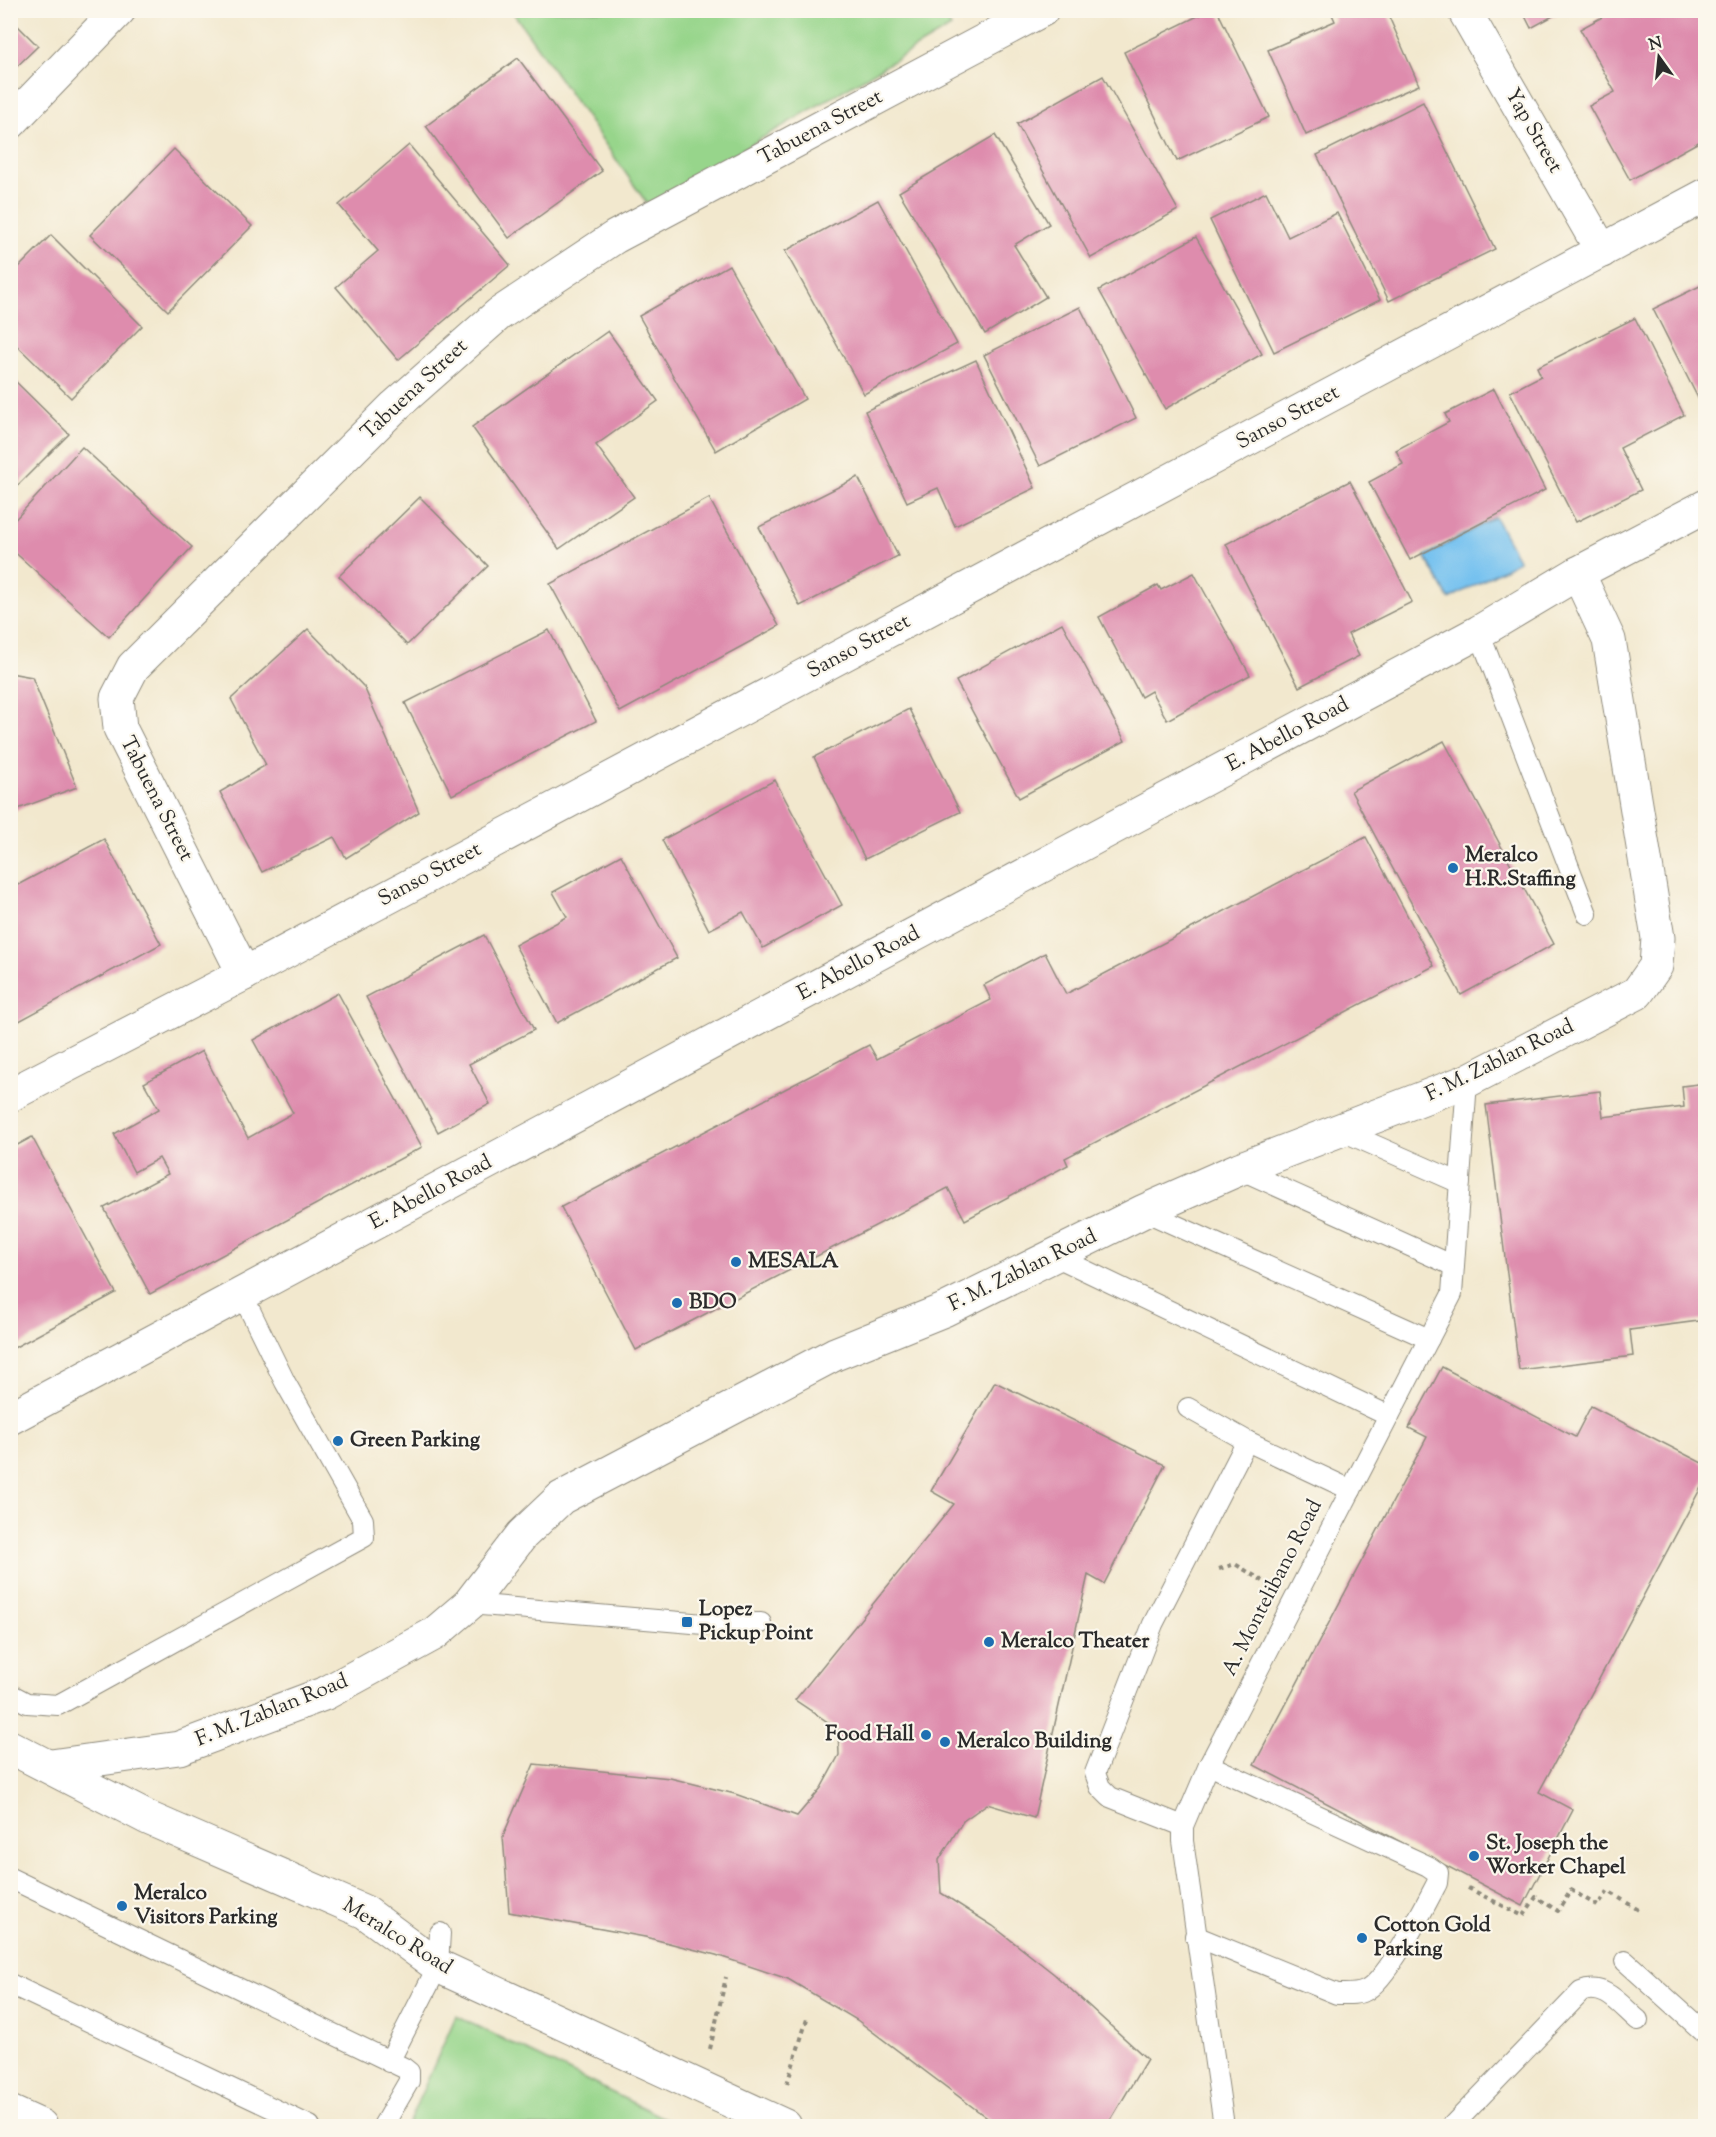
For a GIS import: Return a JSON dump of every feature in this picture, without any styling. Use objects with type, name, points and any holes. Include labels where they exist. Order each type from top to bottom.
[{"type":"street","points":[[10,123],[119,10]]},
{"type":"street","name":"Tabuena Street","points":[[244,974],[120,728],[117,698],[133,667],[395,406],[499,314],[615,237],[1042,10]]},
{"type":"street","name":"Yap Street","points":[[1464,10],[1602,251]]},
{"type":"street","name":"Sanso Street","points":[[10,1095],[244,974],[1706,195]]},
{"type":"street","name":"E. Abello Road","points":[[10,1418],[1479,632],[1578,573],[1706,506]]},
{"type":"street","name":"F. M. Zablan Road","points":[[51,1766],[179,1748],[315,1697],[434,1635],[469,1604],[522,1535],[561,1498],[835,1354],[944,1310],[1144,1211],[1239,1169],[1467,1081],[1637,993],[1656,966],[1658,938],[1609,640],[1578,573]]},
{"type":"street","name":"Meralco Road","points":[[10,1747],[51,1766],[148,1818],[365,1912],[438,1966],[780,2124]]},
{"type":"street","points":[[10,2112],[41,2127]]},
{"type":"lane","points":[[1479,632],[1587,914]]},
{"type":"lane","name":"A. Montelibano Road","points":[[1224,2127],[1195,1936],[1183,1826],[1209,1765],[1452,1294],[1467,1081]]},
{"type":"lane","points":[[1340,1130],[1460,1183]]},
{"type":"lane","points":[[1239,1169],[1454,1266]]},
{"type":"lane","points":[[1144,1211],[1430,1339]]},
{"type":"lane","points":[[1055,1256],[1389,1416]]},
{"type":"lane","points":[[10,1694],[27,1702],[58,1705],[364,1537],[363,1520],[285,1382],[242,1294]]},
{"type":"lane","points":[[1188,1408],[1247,1441],[1351,1490]]},
{"type":"lane","points":[[1183,1826],[1110,1797],[1100,1787],[1095,1773],[1153,1624],[1247,1441]]},
{"type":"lane","points":[[469,1604],[704,1624],[761,1623]]},
{"type":"lane","points":[[1195,1936],[1337,1994],[1354,1994],[1368,1990],[1404,1945],[1437,1883],[1437,1873],[1428,1866],[1209,1765]]},
{"type":"lane","points":[[10,1878],[409,2072],[409,2081],[383,2127]]},
{"type":"lane","points":[[389,2062],[438,1966],[440,1933]]},
{"type":"lane","points":[[1624,1961],[1706,2034]]},
{"type":"lane","points":[[10,1984],[310,2127]]},
{"type":"lane","points":[[1452,2127],[1581,1992],[1591,1988],[1601,1989],[1638,2020]]},
{"type":"path","points":[[1173,1585],[1235,1564],[1294,1600]]},
{"type":"path","points":[[1437,1873],[1523,1916],[1536,1897],[1558,1911],[1571,1890],[1598,1906],[1608,1891],[1642,1912]]},
{"type":"path","points":[[701,2087],[726,1977]]},
{"type":"path","points":[[780,2124],[807,2019]]},
{"type":"green space","points":[[941,10],[951,27],[648,205],[512,11]]},
{"type":"green space","points":[[456,2016],[680,2126],[407,2126]]},
{"type":"water","points":[[1495,517],[1519,561],[1449,599],[1425,556]]},
{"type":"building","points":[[1210,10],[1217,10],[1269,117],[1177,161],[1124,52]]},
{"type":"building","points":[[1330,10],[1386,10],[1419,85],[1306,135],[1268,50],[1335,21]]},
{"type":"building","points":[[1522,10],[1564,10],[1531,28]]},
{"type":"building","points":[[1615,10],[1706,10],[1706,138],[1630,180],[1589,106],[1615,92],[1580,29]]},
{"type":"building","points":[[10,18],[38,46],[10,73]]},
{"type":"building","points":[[518,58],[602,171],[509,238],[426,126]]},
{"type":"building","points":[[1103,76],[1178,210],[1091,258],[1017,124]]},
{"type":"building","points":[[1423,102],[1495,249],[1389,301],[1317,155]]},
{"type":"building","points":[[995,135],[1049,224],[1014,245],[1046,297],[985,334],[899,192]]},
{"type":"building","points":[[409,145],[510,265],[398,360],[336,287],[378,251],[339,205]]},
{"type":"building","points":[[174,149],[252,226],[168,311],[90,235]]},
{"type":"building","points":[[1266,192],[1288,237],[1337,213],[1380,300],[1274,352],[1210,220]]},
{"type":"building","points":[[878,200],[957,344],[864,394],[785,251]]},
{"type":"building","points":[[51,235],[142,326],[71,398],[10,339],[10,276]]},
{"type":"building","points":[[1196,237],[1262,354],[1165,409],[1099,290]]},
{"type":"building","points":[[729,265],[805,399],[716,451],[639,316]]},
{"type":"building","points":[[1706,283],[1706,414],[1653,309]]},
{"type":"building","points":[[1080,307],[1136,418],[1040,466],[984,355]]},
{"type":"building","points":[[1635,318],[1684,415],[1620,448],[1641,490],[1576,522],[1510,392],[1541,376],[1537,367]]},
{"type":"building","points":[[608,331],[658,401],[596,445],[634,497],[559,549],[472,427]]},
{"type":"building","points":[[976,360],[1035,488],[955,526],[938,488],[907,502],[865,411]]},
{"type":"building","points":[[10,376],[69,434],[18,485],[10,477]]},
{"type":"building","points":[[1494,389],[1545,490],[1410,560],[1369,482],[1403,464],[1396,450],[1449,422],[1445,414]]},
{"type":"building","points":[[82,447],[192,547],[109,637],[10,548],[10,525]]},
{"type":"building","points":[[858,477],[898,556],[800,606],[759,527]]},
{"type":"building","points":[[1350,481],[1412,602],[1348,634],[1359,656],[1299,687],[1226,544]]},
{"type":"building","points":[[420,497],[488,566],[407,645],[339,576]]},
{"type":"building","points":[[709,498],[779,626],[620,712],[550,584]]},
{"type":"building","points":[[1194,573],[1250,675],[1167,720],[1151,691],[1141,697],[1099,617],[1158,585],[1161,590]]},
{"type":"building","points":[[1062,623],[1125,741],[1019,798],[956,681]]},
{"type":"building","points":[[308,629],[364,687],[419,812],[346,858],[334,837],[262,872],[220,792],[266,765],[231,699]]},
{"type":"building","points":[[549,630],[596,721],[452,795],[405,703]]},
{"type":"building","points":[[10,673],[32,677],[77,787],[10,812]]},
{"type":"building","points":[[909,709],[960,812],[865,859],[814,757]]},
{"type":"building","name":"Meralco H.R.Staffing","points":[[1444,741],[1554,944],[1461,995],[1351,791]]},
{"type":"building","points":[[775,780],[842,905],[763,948],[743,912],[709,930],[662,840]]},
{"type":"building","points":[[1366,837],[1434,966],[1065,1158],[1068,1165],[965,1220],[948,1188],[636,1350],[561,1207],[869,1045],[877,1059],[991,1000],[984,985],[1045,953],[1066,994]]},
{"type":"building","points":[[104,839],[161,944],[10,1026],[10,889]]},
{"type":"building","points":[[621,855],[677,958],[557,1023],[515,945],[567,917],[553,892]]},
{"type":"building","points":[[484,935],[534,1030],[469,1064],[490,1104],[438,1132],[366,997]]},
{"type":"building","points":[[338,993],[422,1147],[150,1294],[104,1208],[168,1174],[159,1158],[134,1172],[114,1134],[159,1109],[144,1083],[202,1051],[248,1138],[293,1113],[253,1040]]},
{"type":"building","points":[[1706,1083],[1706,1320],[1630,1330],[1633,1356],[1519,1370],[1486,1105],[1600,1091],[1603,1117],[1684,1107],[1682,1086]]},
{"type":"building","points":[[32,1137],[116,1293],[10,1350],[10,1149]]},
{"type":"building","points":[[1442,1367],[1575,1437],[1591,1406],[1706,1465],[1706,1478],[1539,1792],[1573,1810],[1523,1906],[1254,1765],[1427,1437],[1409,1428]]},
{"type":"building","name":"Meralco Building","points":[[995,1382],[1165,1465],[1104,1584],[1088,1575],[1034,1818],[987,1804],[963,1821],[939,1860],[941,1893],[993,1926],[1054,1974],[1147,2059],[1107,2126],[998,2126],[857,2020],[788,1979],[716,1955],[645,1937],[509,1912],[503,1836],[534,1764],[670,1778],[735,1794],[797,1816],[821,1788],[839,1755],[838,1729],[795,1700],[954,1504],[931,1491]]},
{"type":"place","name":"Meralco H.R.Staffing","points":[[1453,868]]},
{"type":"place","name":"MESALA","points":[[736,1262]]},
{"type":"place","name":"BDO","points":[[677,1303]]},
{"type":"place","name":"Green Parking","points":[[338,1441]]},
{"type":"place","name":"Lopez Pickup Point","points":[[687,1622]]},
{"type":"place","name":"Meralco Theater","points":[[989,1642]]},
{"type":"place","name":"Food Hall","points":[[926,1735]]},
{"type":"place","name":"Meralco Building","points":[[945,1742]]},
{"type":"place","name":"St. Joseph the Worker Chapel","points":[[1474,1856]]},
{"type":"place","name":"Meralco Visitors Parking","points":[[122,1906]]},
{"type":"place","name":"Cotton Gold Parking","points":[[1362,1938]]}]
